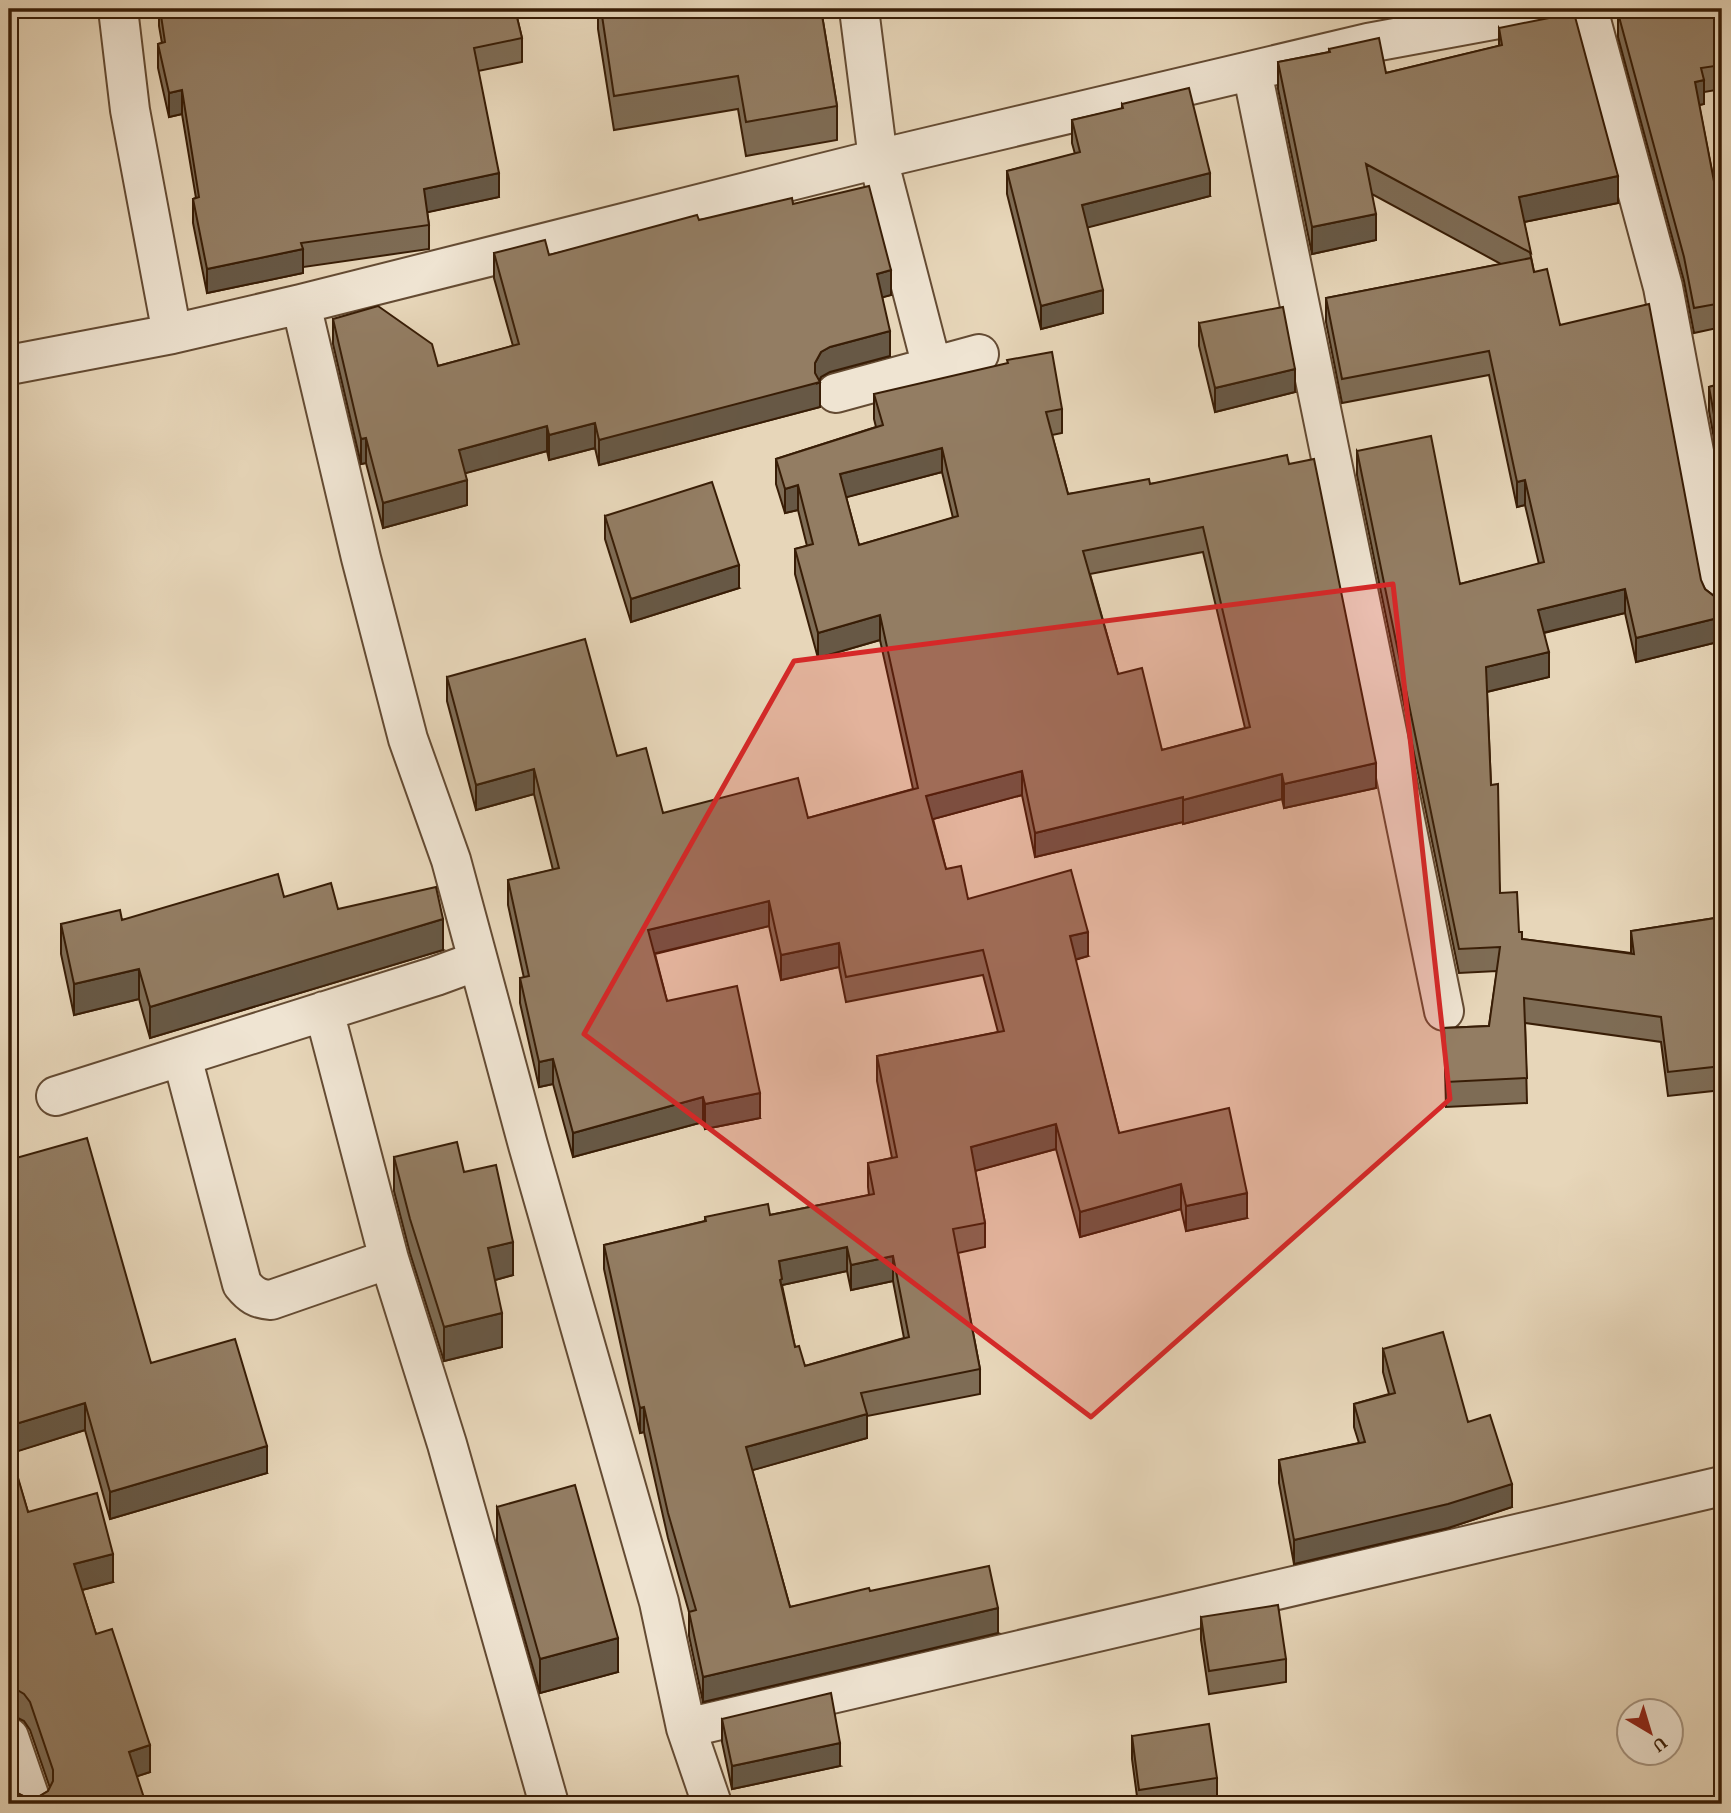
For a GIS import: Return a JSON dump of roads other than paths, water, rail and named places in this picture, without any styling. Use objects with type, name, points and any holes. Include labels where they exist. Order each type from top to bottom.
[{"type":"street","points":[[118,9],[130,110],[172,334]]},
{"type":"street","points":[[859,9],[878,159],[932,367]]},
{"type":"street","points":[[9,365],[172,334],[301,304],[878,159],[1368,43],[1553,9]]},
{"type":"street","points":[[1588,9],[1663,287],[1722,600]]},
{"type":"street","points":[[1252,71],[1444,1011]]},
{"type":"street","points":[[301,304],[361,558],[408,739],[451,860],[477,961],[659,1602],[686,1728],[712,1804]]},
{"type":"street","points":[[836,393],[979,354]]},
{"type":"street","points":[[56,1096],[182,1058],[477,961]]},
{"type":"street","points":[[324,1011],[390,1259],[447,1444],[550,1804]]},
{"type":"street","points":[[182,1058],[243,1284],[251,1295],[271,1300],[390,1259]]},
{"type":"street","points":[[686,1728],[1722,1486]]},
{"type":"street","points":[[9,1737],[32,1804]]}]
